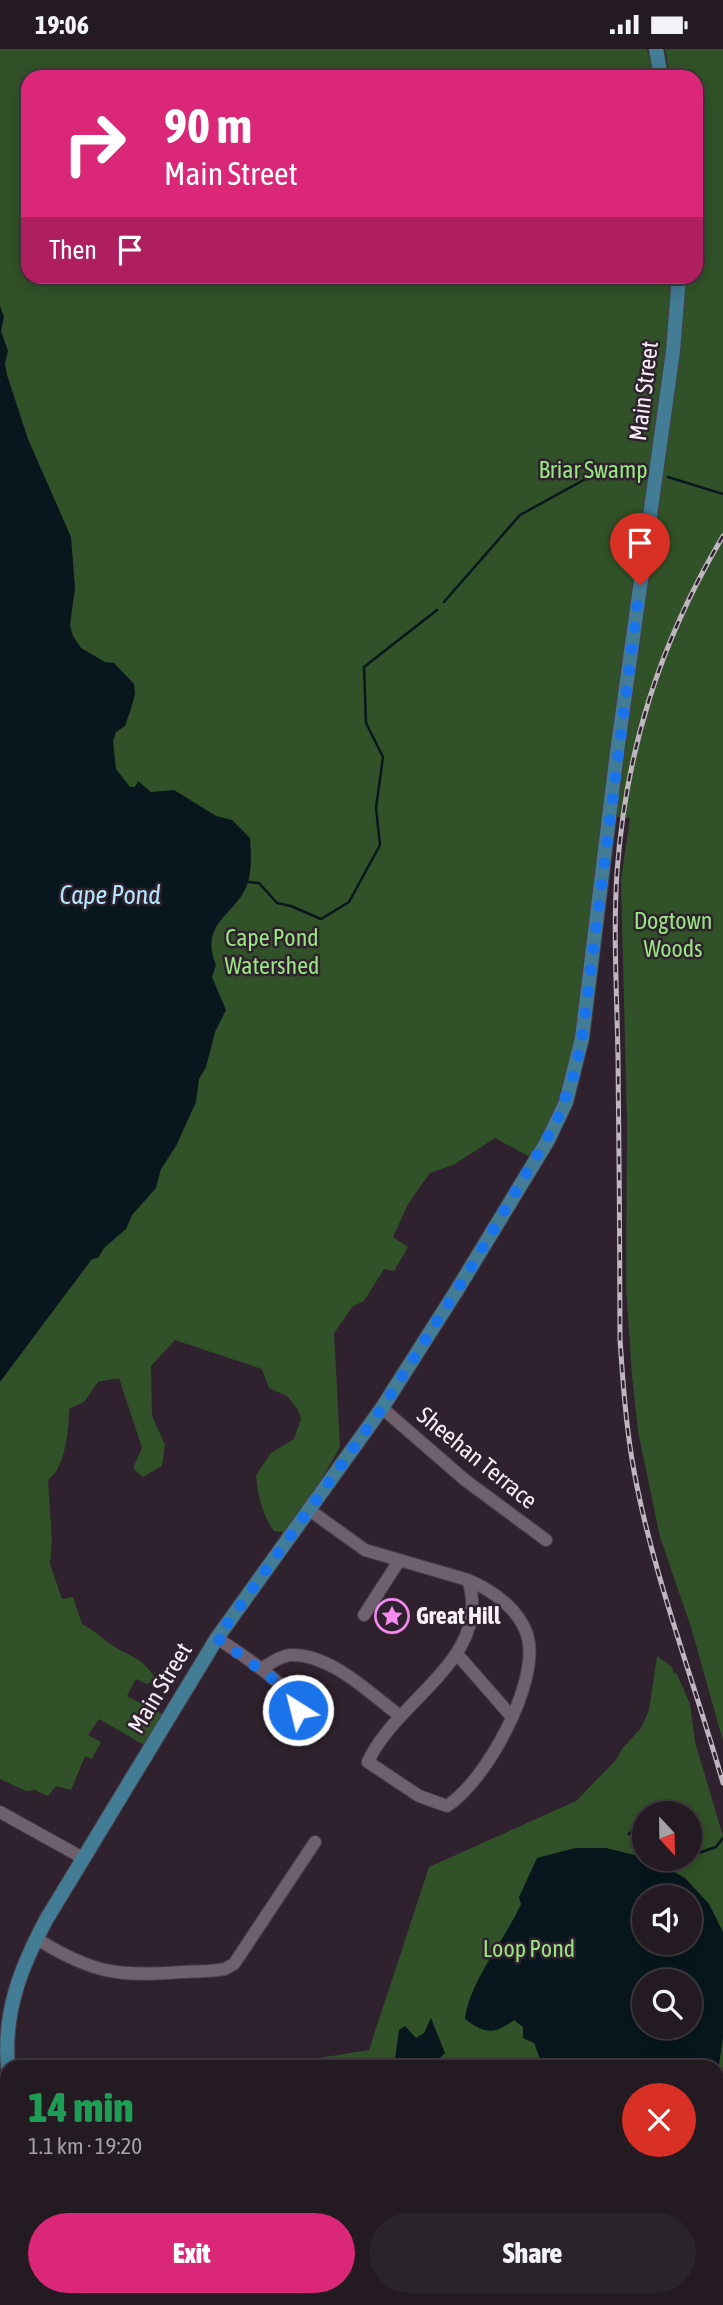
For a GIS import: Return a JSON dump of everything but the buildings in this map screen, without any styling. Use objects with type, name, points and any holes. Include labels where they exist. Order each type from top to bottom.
[{"type":"main road","points":[[656,49],[660,70]]},
{"type":"main road","name":"Main Street","points":[[8,2060],[8,2013],[18,1980],[37,1939],[83,1858],[217,1638],[382,1408],[548,1140],[566,1102],[575,1071],[673,351],[678,284]]},
{"type":"street","name":"Sheehan Terrace","points":[[382,1408],[465,1480],[546,1540]]},
{"type":"street","points":[[308,1509],[365,1550],[468,1580],[498,1597],[527,1634],[530,1663],[512,1717],[484,1769],[447,1806],[419,1796],[368,1762],[399,1715],[457,1654],[470,1624],[472,1592],[468,1580]]},
{"type":"street","points":[[364,1615],[399,1561]]},
{"type":"street","points":[[217,1638],[261,1669],[286,1690],[299,1706],[288,1731]]},
{"type":"street","points":[[457,1654],[512,1717]]},
{"type":"street","points":[[261,1669],[289,1655],[306,1657],[336,1669],[399,1715]]},
{"type":"street","points":[[0,1812],[83,1858]]},
{"type":"street","points":[[37,1939],[85,1965],[108,1973],[145,1975],[225,1969],[234,1963],[315,1842]]},
{"type":"green space","name":"Cape Pond Watershed","points":[[0,49],[647,49],[653,70],[21,70],[21,284],[703,284],[703,70],[669,70],[665,49],[723,49],[723,1741],[691,1627],[660,1537],[638,1431],[626,1288],[627,1122],[621,880],[630,818],[604,815],[568,1081],[555,1113],[530,1157],[495,1138],[455,1164],[430,1173],[408,1204],[393,1237],[408,1247],[394,1271],[384,1269],[364,1301],[353,1306],[334,1333],[340,1447],[314,1492],[285,1532],[274,1531],[266,1518],[256,1475],[271,1453],[294,1439],[301,1419],[297,1408],[287,1396],[269,1388],[262,1369],[175,1340],[151,1366],[152,1416],[165,1445],[162,1466],[143,1477],[133,1468],[142,1448],[119,1378],[98,1382],[84,1402],[69,1409],[62,1458],[54,1475],[48,1480],[52,1541],[50,1564],[62,1599],[73,1597],[82,1624],[138,1660],[156,1679],[147,1684],[136,1679],[127,1696],[162,1714],[144,1745],[99,1719],[88,1735],[101,1742],[92,1759],[85,1756],[71,1790],[56,1786],[48,1796],[35,1790],[26,1791],[0,1779]]},
{"type":"green space","name":"Loop Pond","points":[[657,1656],[672,1667],[674,1674],[676,1672],[690,1704],[695,1742],[723,1836],[723,2060],[319,2060],[369,2050],[429,1867],[576,1801],[616,1760],[641,1728],[649,1710]]},
{"type":"water","name":"Cape Pond","points":[[0,306],[4,317],[1,331],[8,351],[5,364],[7,375],[28,439],[71,537],[75,588],[70,625],[73,636],[81,648],[105,662],[114,663],[134,684],[135,694],[125,726],[116,732],[113,741],[116,769],[130,787],[135,787],[138,781],[151,792],[174,790],[216,816],[232,820],[250,838],[251,860],[248,882],[243,893],[222,919],[212,938],[216,965],[212,977],[226,1010],[215,1032],[206,1067],[199,1079],[196,1102],[176,1146],[161,1169],[156,1188],[132,1215],[126,1229],[104,1248],[98,1258],[92,1259],[0,1382]]},
{"type":"water","name":"Loop Pond","points":[[575,1848],[606,1848],[632,1854],[632,1871],[672,1871],[685,1878],[691,1885],[632,1885],[632,1955],[702,1955],[702,1896],[709,1904],[723,1932],[723,2037],[720,2060],[538,2060],[540,2059],[534,2043],[523,2038],[523,2027],[514,2020],[489,2031],[478,2028],[465,2019],[473,1990],[521,1904],[519,1897],[537,1858]]},
{"type":"water","points":[[431,2018],[445,2053],[438,2060],[395,2060],[399,2030],[405,2026],[416,2038],[424,2033]]},
{"type":"waterway","points":[[444,602],[520,515],[611,465],[648,472]]},
{"type":"waterway","points":[[668,477],[723,494]]},
{"type":"waterway","points":[[248,882],[259,883],[277,903],[321,919],[349,902],[380,845],[376,808],[383,757],[366,723],[364,667],[437,610]]},
{"type":"waterway","points":[[629,1834],[632,1831]]},
{"type":"waterway","points":[[702,1852],[716,1847],[723,1838]]},
{"type":"railway","points":[[723,536],[681,616],[664,656],[638,740],[622,827],[617,872],[615,941],[620,1339],[629,1438],[652,1549],[723,1783]]},
{"type":"place","name":"Great Hill","points":[[392,1616]]},
{"type":"route","points":[[298,1710],[299,1706],[286,1690],[250,1660],[217,1638],[382,1408],[548,1140],[566,1102],[582,1038],[640,585]]},
{"type":"park label","name":"Briar Swamp","points":[[593,470]]},
{"type":"park label","name":"Dogtown Woods","points":[[673,935]]}]
